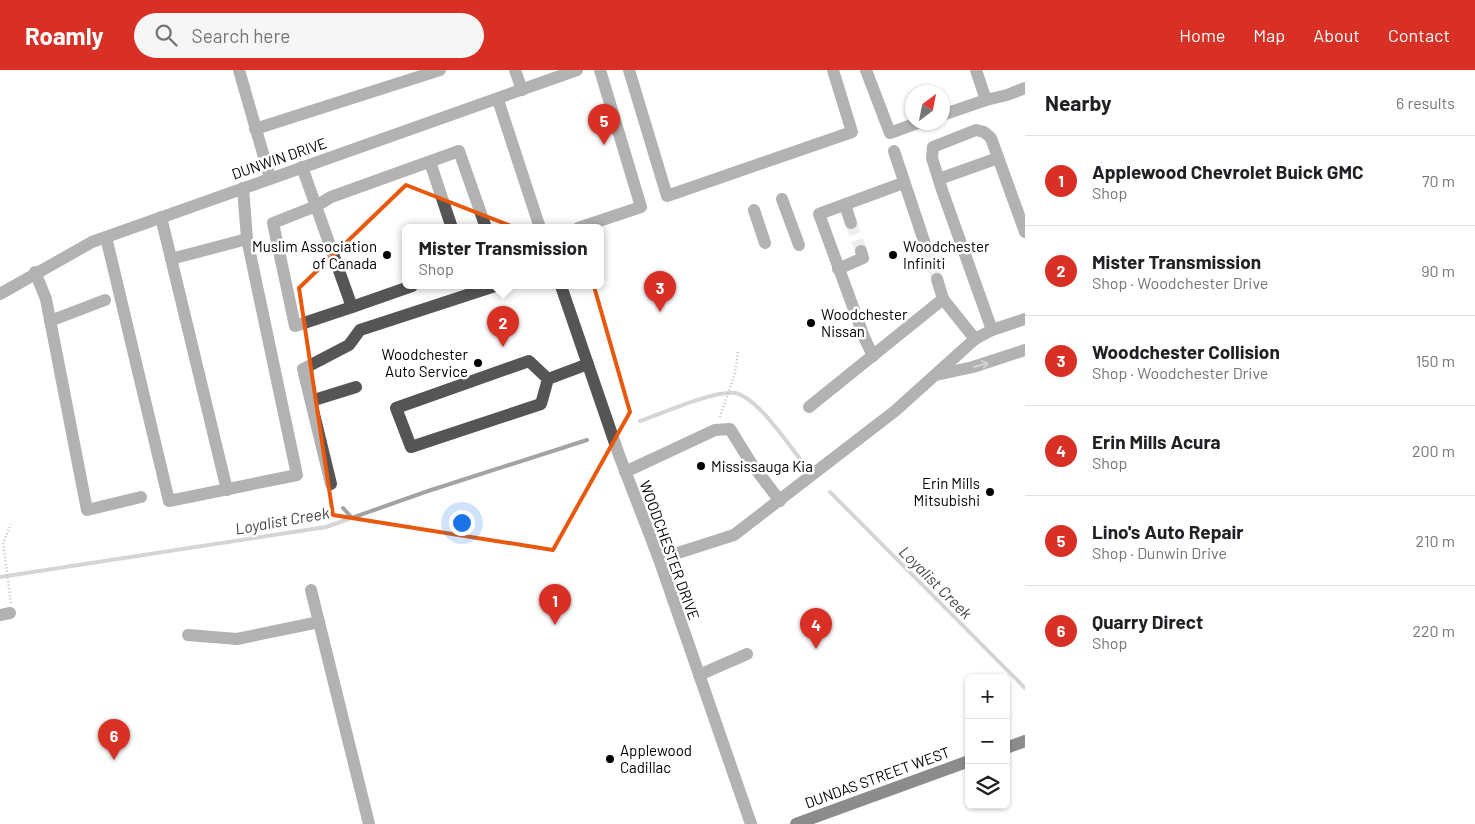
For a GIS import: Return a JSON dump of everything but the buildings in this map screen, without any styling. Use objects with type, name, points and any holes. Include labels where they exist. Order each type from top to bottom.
[{"type":"main road","points":[[1010,747],[1025,741]]},
{"type":"main road","name":"DUNDAS STREET WEST","points":[[796,824],[965,762]]},
{"type":"street","points":[[238,70],[270,178]]},
{"type":"street","points":[[255,130],[440,70]]},
{"type":"street","points":[[515,70],[522,90]]},
{"type":"street","name":"DUNWIN DRIVE","points":[[0,294],[35,272],[106,237],[161,216],[498,100],[550,75],[577,70]]},
{"type":"street","points":[[590,224],[641,207],[600,70]]},
{"type":"street","points":[[629,70],[667,196],[852,132],[833,70]]},
{"type":"street","points":[[866,70],[890,133],[905,128]]},
{"type":"street","points":[[976,70],[986,100]]},
{"type":"street","points":[[950,112],[1025,88]]},
{"type":"street","points":[[498,100],[539,224]]},
{"type":"street","points":[[992,330],[932,158],[933,148],[976,130],[984,132],[991,138],[1025,232]]},
{"type":"street","points":[[894,150],[903,184],[926,247]]},
{"type":"street","points":[[403,289],[295,326],[273,223],[316,206],[331,197],[458,151],[485,224]]},
{"type":"street","points":[[939,179],[998,158]]},
{"type":"street","points":[[430,162],[451,224]]},
{"type":"street","points":[[302,167],[352,307]]},
{"type":"street","points":[[873,356],[838,269],[819,214],[903,184]]},
{"type":"street","points":[[106,237],[168,501],[297,475],[247,240],[243,188]]},
{"type":"street","points":[[782,199],[799,246]]},
{"type":"street","points":[[845,205],[851,222]]},
{"type":"street","points":[[754,210],[765,243]]},
{"type":"street","points":[[161,216],[227,490]]},
{"type":"street","points":[[171,259],[247,240]]},
{"type":"street","points":[[838,269],[864,258],[861,251]]},
{"type":"street","points":[[35,272],[46,299],[87,510],[141,497]]},
{"type":"street","points":[[936,279],[943,298],[975,339]]},
{"type":"street","points":[[331,484],[303,369],[349,345],[360,330],[487,289]]},
{"type":"street","name":"WOODCHESTER DRIVE","points":[[562,289],[625,472],[659,559],[751,824]]},
{"type":"street","points":[[809,407],[943,298]]},
{"type":"street","points":[[50,321],[105,300]]},
{"type":"street","points":[[659,559],[734,535],[895,411],[975,339],[992,330],[1025,319]]},
{"type":"street","points":[[936,375],[996,361],[1025,350]]},
{"type":"street","points":[[528,361],[548,378],[541,404],[411,447],[396,408],[528,361]]},
{"type":"street","points":[[548,378],[588,364]]},
{"type":"street","points":[[310,401],[356,387]]},
{"type":"street","points":[[625,472],[715,430],[730,429],[751,462],[780,501]]},
{"type":"street","points":[[311,590],[369,824]]},
{"type":"street","points":[[188,635],[237,639],[319,622]]},
{"type":"street","points":[[699,675],[747,654]]},
{"type":"path","points":[[725,402],[735,373],[738,351]]},
{"type":"path","points":[[7,611],[3,543],[11,524]]},
{"type":"highlighted area","points":[[406,185],[585,255],[630,412],[553,550],[333,515],[299,288]]},
{"type":"waterway","name":"Loyalist Creek","points":[[640,421],[714,395],[735,393],[744,396],[762,411],[801,460]]},
{"type":"waterway","name":"Loyalist Creek","points":[[0,577],[326,527],[428,491],[587,440]]},
{"type":"waterway","name":"Loyalist Creek","points":[[830,492],[1025,688]]},
{"type":"waterway","points":[[343,508],[352,518]]},
{"type":"tunnel","points":[[851,223],[861,251]]},
{"type":"tunnel","points":[[926,247],[937,279]]},
{"type":"place","name":"Lino's Auto Repair","points":[[604,145]]},
{"type":"place","name":"Muslim Association of Canada","points":[[387,255]]},
{"type":"place","name":"Woodchester Infiniti","points":[[893,255]]},
{"type":"place","name":"Woodchester Collision","points":[[660,312]]},
{"type":"place","name":"Woodchester Nissan","points":[[811,323]]},
{"type":"place","name":"Mister Transmission","points":[[503,347]]},
{"type":"place","name":"Woodchester Auto Service","points":[[478,363]]},
{"type":"place","name":"Mississauga Kia","points":[[701,466]]},
{"type":"place","name":"Erin Mills Mitsubishi","points":[[990,492]]},
{"type":"place","name":"Applewood Chevrolet Buick GMC","points":[[555,625]]},
{"type":"place","name":"Erin Mills Acura","points":[[816,649]]},
{"type":"place","name":"Applewood Cadillac","points":[[610,759]]},
{"type":"place","name":"Quarry Direct","points":[[114,760]]}]
